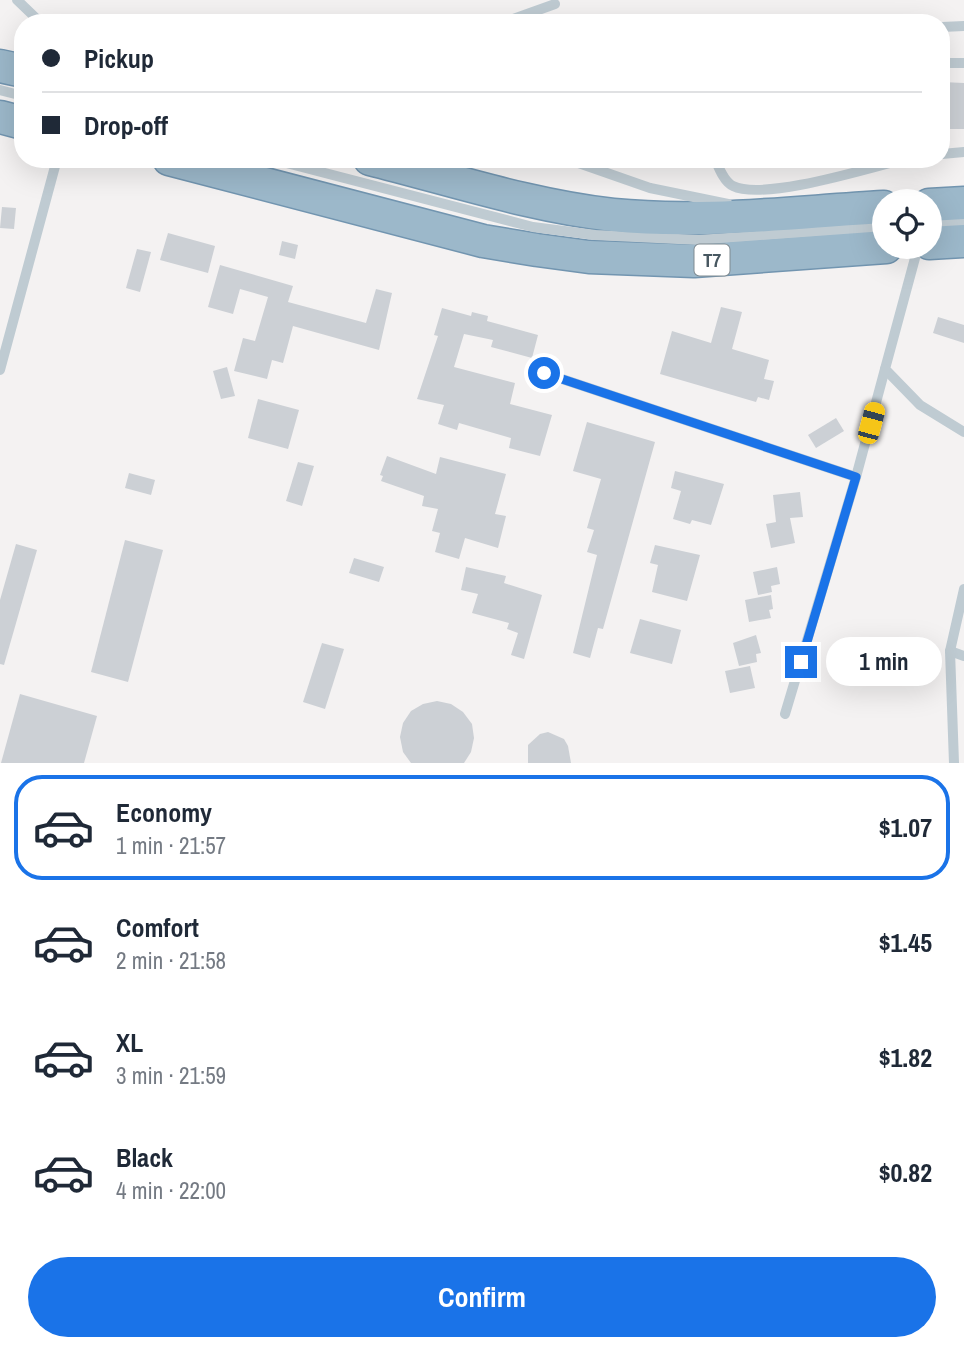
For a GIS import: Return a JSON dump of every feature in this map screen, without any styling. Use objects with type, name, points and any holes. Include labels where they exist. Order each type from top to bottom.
[{"type":"highway","points":[[0,66],[14,102]]},
{"type":"highway","name":"T7","points":[[204,168],[483,241],[589,257],[694,261],[872,248]]},
{"type":"highway","name":"T7","points":[[406,168],[539,201],[611,215],[669,219],[872,208]]},
{"type":"highway","points":[[942,204],[964,203]]},
{"type":"highway","points":[[942,242],[964,241]]},
{"type":"lane","points":[[17,0],[32,14]]},
{"type":"lane","points":[[527,14],[555,4]]},
{"type":"lane","points":[[0,370],[55,168]]},
{"type":"lane","points":[[306,168],[533,227],[595,235],[699,240],[872,228]]},
{"type":"lane","points":[[593,168],[650,188],[773,213]]},
{"type":"lane","points":[[720,168],[733,186],[758,190],[792,186],[867,168]]},
{"type":"lane","points":[[942,223],[964,221]]},
{"type":"lane","points":[[785,714],[856,477],[915,259]]},
{"type":"lane","points":[[885,369],[920,405],[964,432]]},
{"type":"lane","points":[[544,373],[856,477]]},
{"type":"lane","points":[[954,763],[950,651],[964,589]]},
{"type":"lane","points":[[950,651],[964,656]]},
{"type":"building","points":[[950,82],[964,83],[964,129],[950,129]]},
{"type":"building","points":[[2,207],[16,208],[14,229],[0,228]]},
{"type":"building","points":[[168,233],[215,246],[208,273],[160,260]]},
{"type":"building","points":[[282,241],[298,245],[295,259],[279,255]]},
{"type":"building","points":[[137,249],[151,252],[140,292],[126,288]]},
{"type":"building","points":[[220,265],[293,286],[288,302],[366,323],[376,289],[392,293],[379,350],[293,326],[283,363],[272,360],[267,379],[234,371],[243,338],[255,341],[268,297],[240,289],[233,314],[208,307]]},
{"type":"building","points":[[721,307],[742,312],[732,349],[769,360],[764,379],[774,381],[769,400],[758,397],[756,402],[660,374],[672,331],[711,343]]},
{"type":"building","points":[[442,308],[471,316],[472,312],[488,316],[487,321],[538,335],[532,358],[491,347],[493,340],[464,334],[454,367],[515,383],[510,404],[552,415],[540,456],[509,448],[511,438],[459,423],[457,430],[438,424],[444,405],[417,399],[438,336],[434,335]]},
{"type":"building","points":[[938,317],[964,325],[964,343],[933,333]]},
{"type":"building","points":[[227,367],[235,396],[221,399],[213,371]]},
{"type":"building","points":[[258,399],[299,410],[288,449],[248,438]]},
{"type":"building","points":[[836,418],[844,431],[816,448],[808,435]]},
{"type":"building","points":[[587,422],[655,442],[603,629],[598,628],[590,658],[573,653],[597,555],[587,552],[594,530],[587,528],[601,479],[573,471]]},
{"type":"building","points":[[387,456],[436,474],[440,457],[506,474],[495,514],[506,516],[498,548],[465,538],[459,559],[435,552],[440,533],[432,531],[438,509],[422,506],[424,496],[381,481],[383,476],[380,475]]},
{"type":"building","points":[[298,462],[314,466],[302,506],[286,501]]},
{"type":"building","points":[[675,471],[724,484],[711,525],[692,520],[690,524],[673,519],[681,491],[671,488]]},
{"type":"building","points":[[129,473],[155,480],[151,495],[125,488]]},
{"type":"building","points":[[800,492],[803,517],[790,518],[795,543],[771,548],[766,524],[776,522],[773,495]]},
{"type":"building","points":[[125,540],[163,550],[128,682],[91,672]]},
{"type":"building","points":[[16,544],[37,550],[4,665],[0,664],[0,600]]},
{"type":"building","points":[[655,545],[700,555],[687,601],[652,592],[658,565],[650,563]]},
{"type":"building","points":[[354,558],[384,567],[379,582],[349,573]]},
{"type":"building","points":[[466,567],[506,576],[504,583],[542,595],[524,659],[511,655],[518,633],[507,629],[509,623],[472,613],[478,594],[461,590]]},
{"type":"building","points":[[777,567],[780,584],[771,586],[772,592],[758,595],[753,572]]},
{"type":"building","points":[[771,595],[771,618],[749,622],[745,600]]},
{"type":"building","points":[[640,619],[681,630],[672,664],[630,653]]},
{"type":"building","points":[[756,635],[761,653],[756,654],[757,662],[739,666],[733,643]]},
{"type":"building","points":[[322,643],[344,649],[325,709],[303,702]]},
{"type":"building","points":[[750,666],[755,688],[730,693],[725,671]]},
{"type":"building","points":[[20,694],[97,716],[84,763],[1,763]]},
{"type":"building","points":[[437,701],[451,704],[463,712],[472,724],[474,738],[471,752],[464,763],[411,763],[403,752],[400,737],[403,723],[411,711],[423,704]]},
{"type":"building","points":[[548,732],[564,739],[571,763],[528,763],[528,745],[540,734]]},
{"type":"route","points":[[544,373],[856,477],[801,662]]}]
